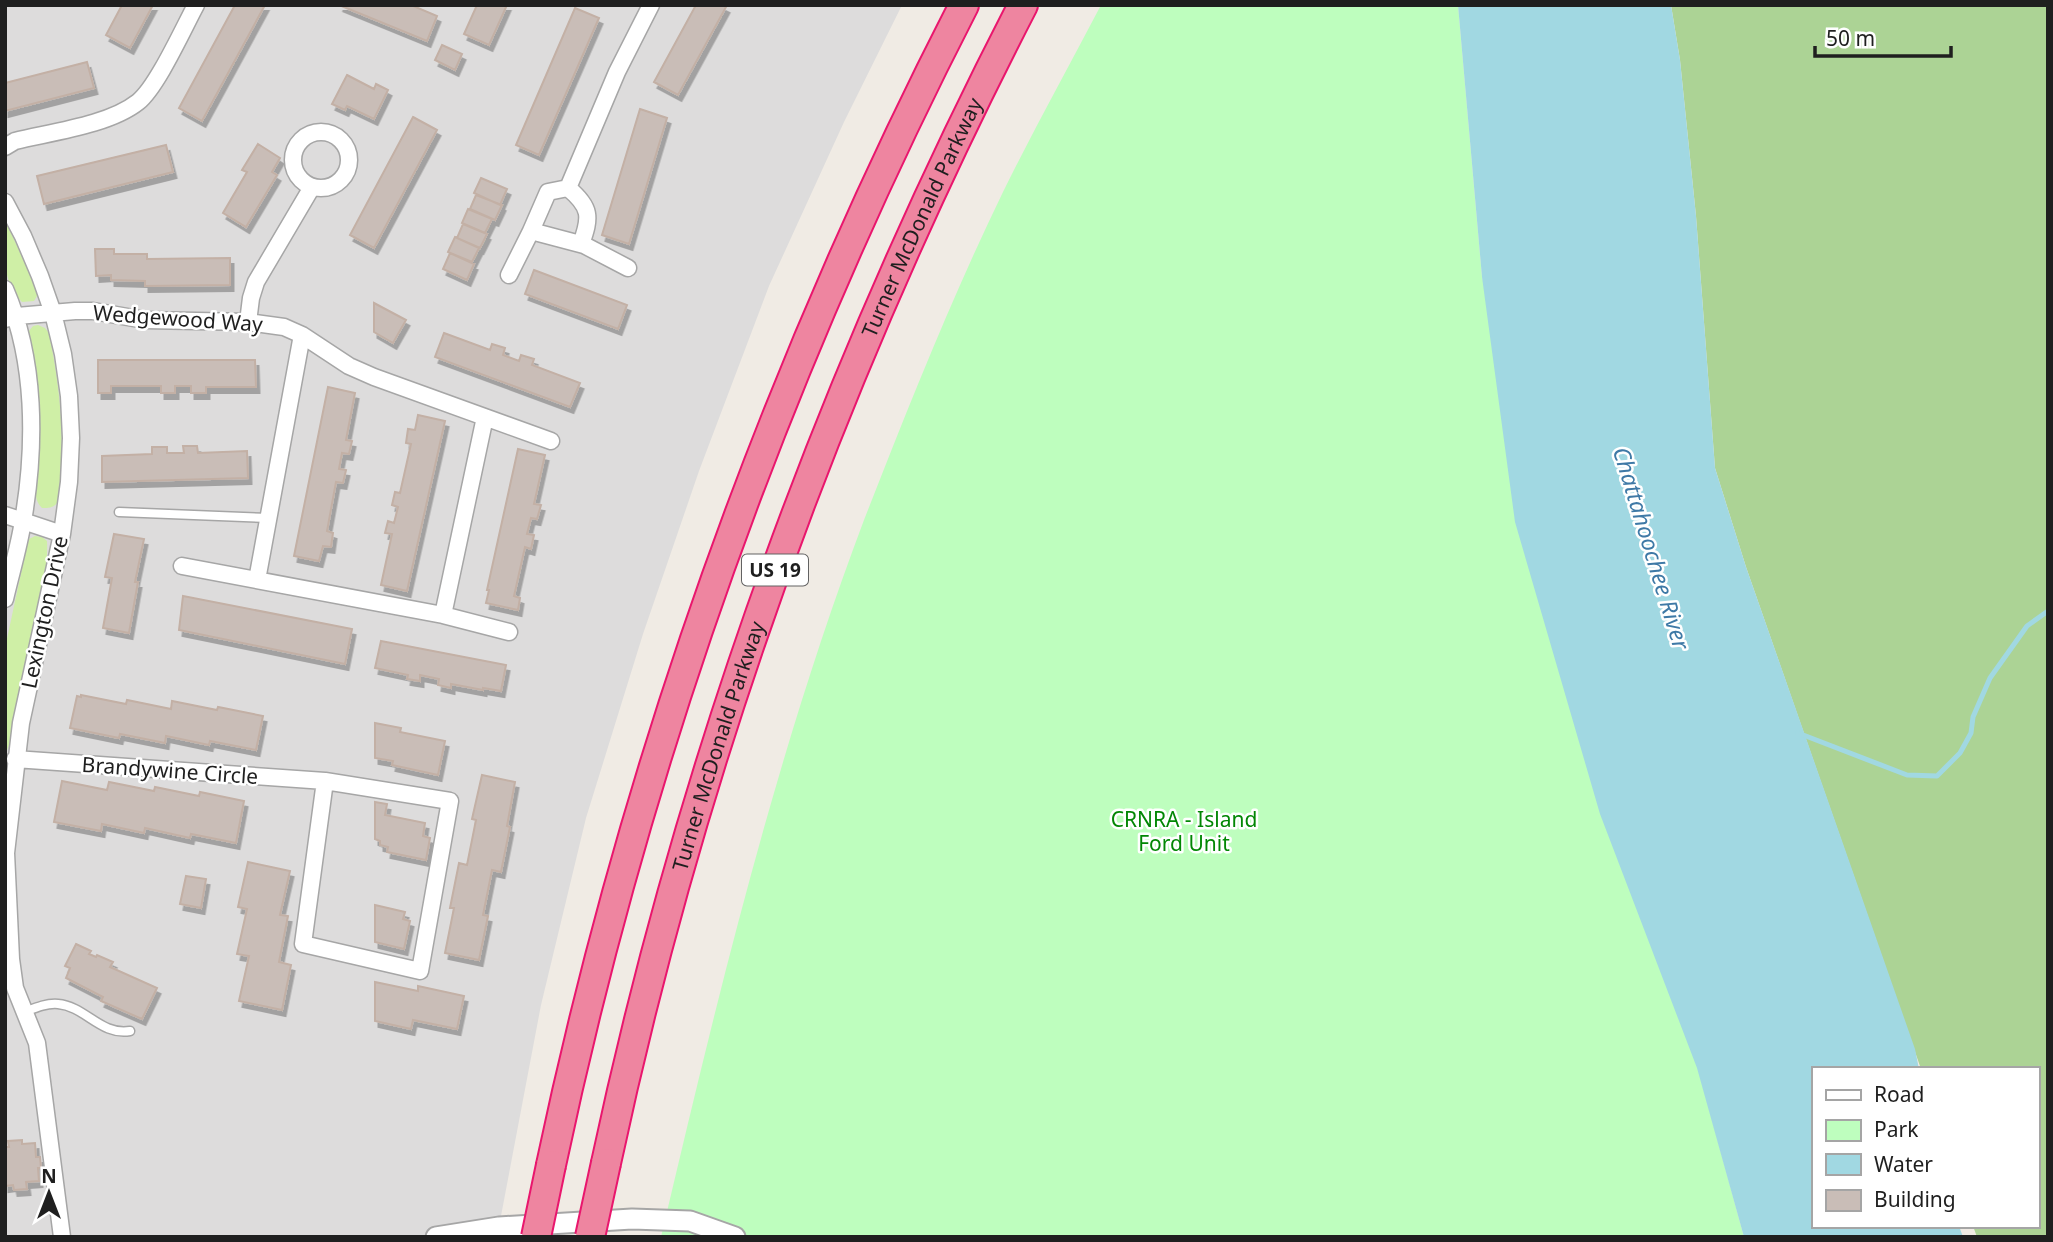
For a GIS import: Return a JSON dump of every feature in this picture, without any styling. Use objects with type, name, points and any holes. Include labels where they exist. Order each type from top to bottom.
[{"type":"highway","name":"US 19","points":[[536,1237],[586,1016],[633,837],[724,554],[771,430],[830,288],[964,5]]},
{"type":"highway","name":"Turner McDonald Parkway","points":[[590,1237],[645,994],[683,855],[767,592],[833,418],[886,293],[941,170],[1023,5]]},
{"type":"street","points":[[5,147],[15,141],[113,117],[139,101],[154,83],[196,5]]},
{"type":"street","points":[[568,188],[617,72],[651,5]]},
{"type":"street","points":[[247,322],[256,282],[312,187]]},
{"type":"street","points":[[509,275],[548,192],[568,188],[577,195],[588,212],[581,244]]},
{"type":"street","name":"Lexington Drive","points":[[5,202],[23,236],[53,313],[66,375],[71,438],[69,482],[62,534],[9,777],[6,853],[8,959],[15,988],[37,1042],[62,1237]]},
{"type":"street","points":[[531,231],[581,244],[628,268]]},
{"type":"street","name":"Lexington Drive","points":[[5,289],[30,391],[31,429],[23,520],[5,599]]},
{"type":"street","name":"Wedgewood Way","points":[[11,318],[93,311],[145,320],[247,322],[284,327],[302,335],[349,366],[374,377],[551,441]]},
{"type":"street","points":[[257,580],[302,335]]},
{"type":"street","points":[[443,615],[485,417]]},
{"type":"street","points":[[5,514],[62,534]]},
{"type":"street","points":[[182,566],[443,615],[509,632]]},
{"type":"street","name":"Brandywine Circle","points":[[15,759],[324,781],[450,801],[420,971],[303,944],[324,781]]},
{"type":"street","points":[[436,1237],[499,1227],[632,1219],[690,1221],[735,1237]]},
{"type":"lane","points":[[119,512],[269,518]]},
{"type":"lane","points":[[25,1012],[49,1004],[60,1004],[70,1006],[109,1030],[130,1031]]},
{"type":"shaded area","points":[[5,5],[902,5],[844,122],[769,286],[699,471],[643,634],[586,818],[541,1005],[497,1237],[5,1237]]},
{"type":"green space","name":"CRNRA - Island Ford Unit","points":[[1101,5],[1458,5],[1482,277],[1744,1237],[661,1237],[751,875],[803,696],[832,608],[864,520],[965,273],[1015,168]]},
{"type":"green space","points":[[1671,5],[2048,5],[2048,1237],[1977,1237],[1974,1228],[2039,1228],[2039,1067],[1920,1067],[1746,567],[1715,468],[1696,216],[1680,60]]},
{"type":"green space","points":[[5,220],[37,289],[34,301],[22,302],[10,285],[5,264]]},
{"type":"green space","points":[[38,325],[49,333],[61,425],[59,496],[55,505],[46,508],[42,508],[36,495],[37,421],[28,338],[29,331]]},
{"type":"green space","points":[[35,536],[47,541],[46,568],[16,719],[5,756],[5,648],[26,550],[29,539]]},
{"type":"water","name":"Chattahoochee River","points":[[1458,5],[1671,5],[1680,60],[1696,216],[1715,468],[1746,567],[1915,1049],[1919,1067],[1812,1067],[1812,1228],[1960,1228],[1963,1237],[1744,1237],[1697,1068],[1600,814],[1515,522],[1482,277]]},
{"type":"building","points":[[122,5],[153,5],[130,48],[106,35]]},
{"type":"building","points":[[235,5],[265,5],[202,121],[179,108]]},
{"type":"building","points":[[339,5],[411,5],[437,16],[427,41]]},
{"type":"building","points":[[477,5],[507,5],[489,45],[464,34]]},
{"type":"building","points":[[696,5],[726,7],[678,95],[654,82]]},
{"type":"building","points":[[575,8],[599,18],[539,155],[516,145]]},
{"type":"building","points":[[442,45],[462,54],[455,70],[435,60]]},
{"type":"building","points":[[87,62],[94,88],[5,111],[5,83]]},
{"type":"building","points":[[347,75],[374,89],[376,84],[388,90],[374,119],[347,106],[345,110],[332,104]]},
{"type":"building","points":[[640,109],[667,118],[629,244],[602,235]]},
{"type":"building","points":[[413,117],[437,130],[374,248],[350,235]]},
{"type":"building","points":[[258,144],[280,158],[272,172],[277,175],[246,227],[223,213],[247,172],[242,170]]},
{"type":"building","points":[[166,145],[173,172],[44,204],[37,176]]},
{"type":"building","points":[[481,178],[507,189],[500,205],[474,193]]},
{"type":"building","points":[[476,195],[502,205],[495,220],[470,209]]},
{"type":"building","points":[[468,209],[492,219],[485,233],[462,223]]},
{"type":"building","points":[[463,224],[487,234],[480,248],[457,238]]},
{"type":"building","points":[[455,237],[479,248],[472,262],[448,252]]},
{"type":"building","points":[[95,249],[114,249],[114,254],[147,254],[147,259],[230,258],[230,285],[145,286],[145,281],[111,280],[111,275],[96,276]]},
{"type":"building","points":[[450,253],[474,264],[467,280],[443,269]]},
{"type":"building","points":[[534,270],[627,305],[618,329],[525,294]]},
{"type":"building","points":[[374,303],[406,320],[393,343],[374,332]]},
{"type":"building","points":[[444,333],[490,350],[492,344],[505,348],[503,355],[519,361],[521,355],[534,359],[532,365],[580,383],[570,407],[435,357]]},
{"type":"building","points":[[98,360],[255,360],[256,387],[206,387],[206,393],[191,393],[191,386],[175,386],[175,393],[161,393],[161,386],[111,386],[111,393],[98,393]]},
{"type":"building","points":[[328,387],[355,393],[346,440],[352,441],[349,454],[342,453],[339,469],[346,470],[343,483],[336,482],[327,531],[333,533],[331,547],[323,546],[319,561],[294,556]]},
{"type":"building","points":[[418,415],[445,421],[407,591],[381,585],[392,534],[385,533],[388,521],[394,523],[398,507],[392,505],[395,492],[400,493],[411,444],[406,443],[408,429],[415,430]]},
{"type":"building","points":[[183,446],[197,446],[198,453],[247,451],[248,478],[102,482],[102,456],[152,454],[152,447],[167,447],[167,453],[184,453]]},
{"type":"building","points":[[518,449],[545,455],[534,504],[541,505],[537,519],[531,518],[527,534],[534,535],[531,549],[525,547],[514,596],[520,598],[518,610],[486,603]]},
{"type":"building","points":[[114,534],[144,539],[135,582],[138,582],[129,633],[103,628],[112,578],[105,577]]},
{"type":"building","points":[[183,596],[352,629],[345,664],[179,630]]},
{"type":"building","points":[[381,641],[506,665],[501,691],[451,684],[451,688],[438,685],[439,679],[420,675],[420,681],[407,679],[408,675],[375,668]]},
{"type":"building","points":[[77,696],[126,704],[127,700],[171,709],[172,701],[263,716],[256,750],[210,741],[209,745],[166,736],[165,743],[120,734],[119,738],[70,728]]},
{"type":"building","points":[[375,723],[401,728],[400,732],[445,741],[438,775],[392,765],[393,761],[375,758]]},
{"type":"building","points":[[482,775],[515,782],[501,872],[492,870],[483,915],[488,916],[479,960],[445,953],[459,863],[467,865],[476,820],[472,819]]},
{"type":"building","points":[[62,781],[107,790],[109,782],[154,791],[155,787],[244,801],[236,843],[191,834],[190,838],[145,828],[144,833],[102,824],[101,831],[54,822]]},
{"type":"building","points":[[375,802],[387,804],[385,815],[425,823],[423,836],[430,838],[426,860],[387,852],[388,847],[380,845],[380,841],[375,839]]},
{"type":"building","points":[[248,862],[290,871],[280,915],[288,916],[279,962],[291,965],[282,1010],[239,1001],[249,956],[237,954],[247,909],[238,907]]},
{"type":"building","points":[[186,876],[206,879],[201,908],[180,904]]},
{"type":"building","points":[[375,905],[405,912],[403,919],[410,921],[404,949],[375,942]]},
{"type":"building","points":[[76,944],[91,951],[89,954],[113,962],[110,967],[157,988],[142,1019],[101,1001],[103,997],[66,978],[70,968],[65,966]]},
{"type":"building","points":[[375,982],[418,991],[418,986],[464,996],[457,1029],[413,1020],[411,1029],[375,1021]]},
{"type":"building","points":[[22,1140],[22,1144],[35,1143],[36,1157],[40,1157],[39,1181],[26,1182],[27,1189],[14,1190],[13,1185],[5,1186],[5,1147],[9,1147],[8,1141]]},
{"type":"waterway","points":[[1798,733],[1907,775],[1937,776],[1960,753],[1971,733],[1973,717],[1990,678],[2027,626],[2048,611]]}]
